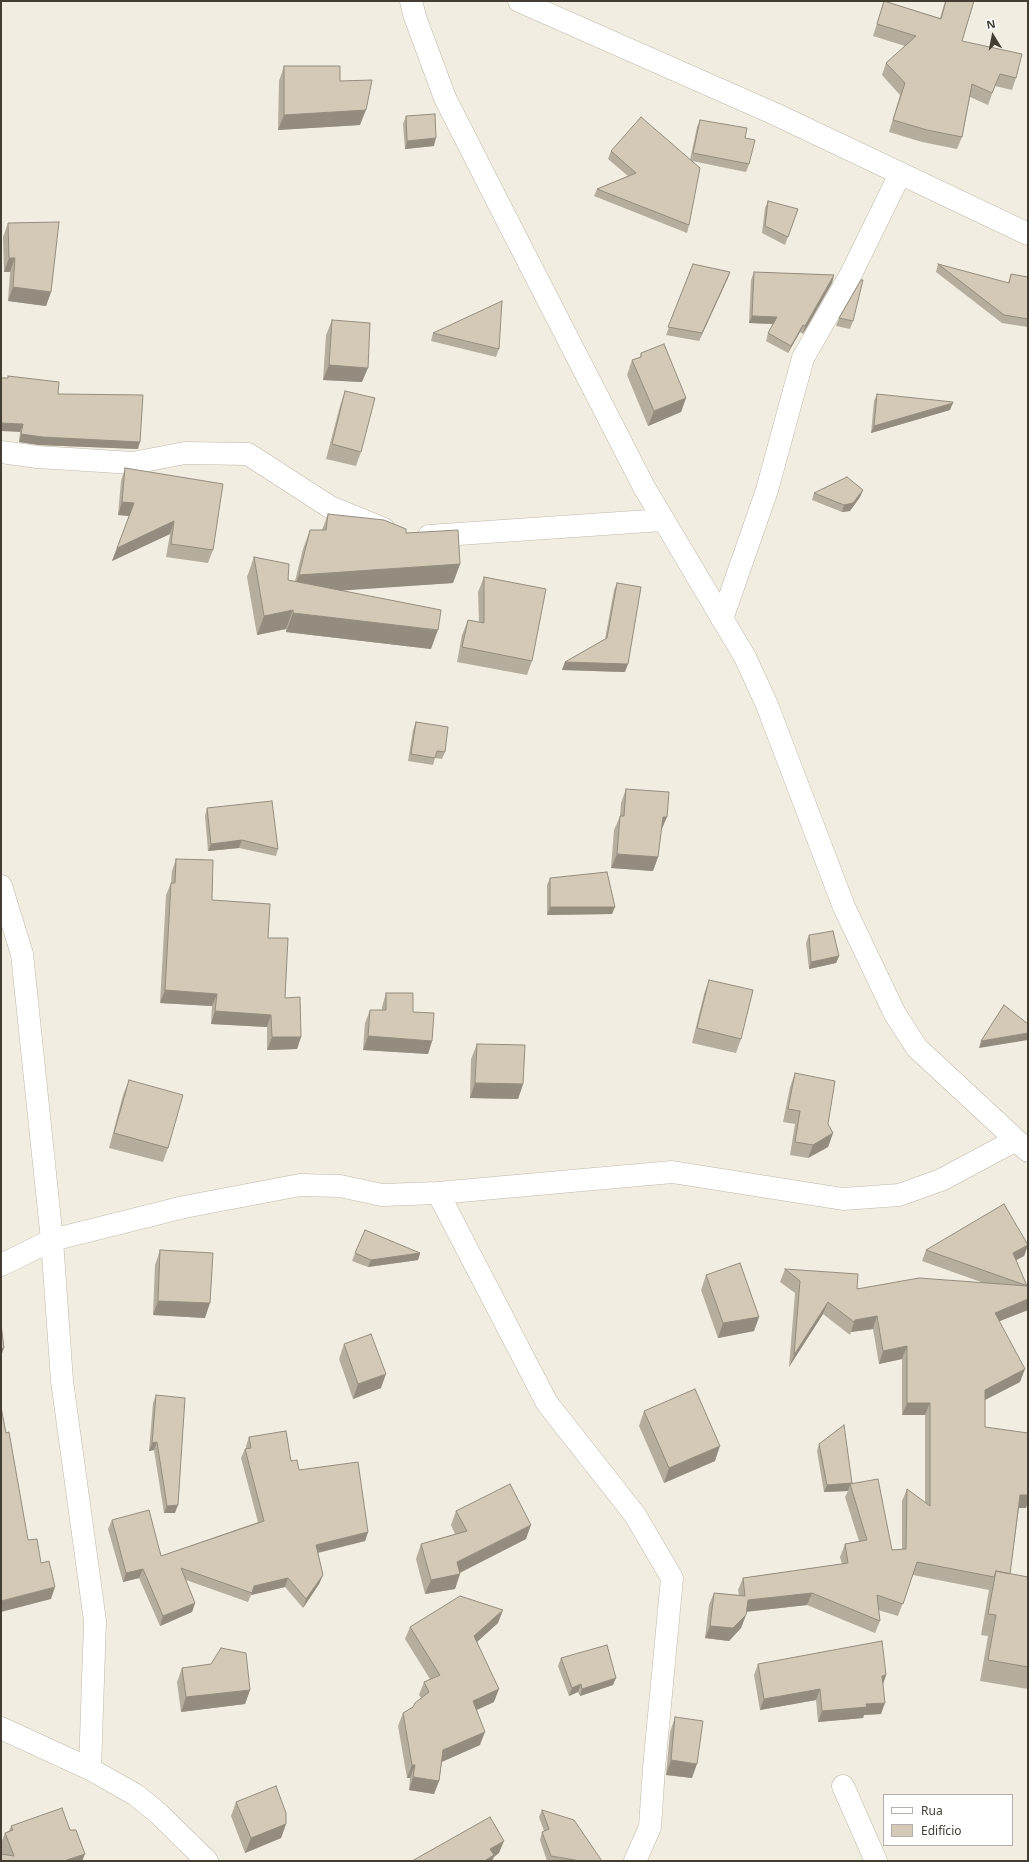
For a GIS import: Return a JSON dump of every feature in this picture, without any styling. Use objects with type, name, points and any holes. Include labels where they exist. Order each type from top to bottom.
[{"type":"street","points":[[1,1264],[52,1240],[184,1207],[300,1185],[340,1186],[382,1194],[438,1193],[672,1172],[843,1199],[899,1195],[941,1180],[1022,1146],[917,1048],[895,1014],[844,907],[767,705],[745,657],[640,480],[445,98],[415,17],[411,1]]},
{"type":"street","points":[[520,1],[775,114],[1028,234]]},
{"type":"street","points":[[722,619],[767,490],[803,358],[850,276],[900,174]]},
{"type":"street","points":[[1,452],[52,458],[133,463],[186,453],[248,454],[330,506],[409,537],[663,520]]},
{"type":"street","points":[[1,886],[22,954],[52,1240],[62,1381],[95,1621],[90,1769]]},
{"type":"street","points":[[438,1193],[547,1403],[635,1515],[672,1578],[650,1827],[635,1861]]},
{"type":"street","points":[[1,1728],[90,1769],[136,1795],[159,1814],[207,1861]]},
{"type":"street","points":[[843,1786],[876,1861]]},
{"type":"building","points":[[884,1],[941,19],[946,1],[974,1],[962,41],[1022,54],[1016,78],[1000,74],[992,93],[972,84],[962,137],[927,130],[893,120],[905,83],[886,63],[916,36],[877,24]]},
{"type":"building","points":[[284,66],[340,66],[340,81],[372,80],[366,110],[284,115]]},
{"type":"building","points":[[435,114],[436,138],[407,141],[406,116]]},
{"type":"building","points":[[641,117],[700,168],[689,225],[597,189],[636,173],[611,151]]},
{"type":"building","points":[[700,120],[747,128],[745,138],[755,140],[749,164],[693,153]]},
{"type":"building","points":[[768,201],[798,209],[788,237],[765,226]]},
{"type":"building","points":[[59,222],[51,292],[13,287],[15,258],[9,258],[8,223]]},
{"type":"building","points":[[693,264],[730,272],[702,333],[668,327]]},
{"type":"building","points":[[938,264],[1009,283],[1011,274],[1028,277],[1028,319],[1004,315]]},
{"type":"building","points":[[754,272],[834,275],[805,326],[803,325],[791,346],[768,333],[777,317],[752,316]]},
{"type":"building","points":[[861,280],[863,280],[853,321],[839,318]]},
{"type":"building","points":[[502,301],[499,349],[433,333]]},
{"type":"building","points":[[332,320],[370,323],[368,368],[329,365]]},
{"type":"building","points":[[664,344],[686,398],[654,411],[632,360],[641,357],[641,353]]},
{"type":"building","points":[[8,376],[59,382],[58,394],[143,395],[140,442],[42,437],[21,434],[23,424],[1,423],[1,378],[8,378]]},
{"type":"building","points":[[345,391],[375,398],[361,452],[332,444]]},
{"type":"building","points":[[877,394],[953,402],[953,403],[874,426]]},
{"type":"building","points":[[125,468],[223,484],[213,550],[171,544],[174,521],[117,548],[134,503],[122,502]]},
{"type":"building","points":[[847,477],[863,490],[853,503],[844,505],[814,493]]},
{"type":"building","points":[[328,514],[384,520],[406,529],[406,533],[458,530],[460,564],[299,575],[310,530],[326,530]]},
{"type":"building","points":[[254,557],[289,564],[288,580],[441,610],[438,630],[293,613],[293,610],[264,616]]},
{"type":"building","points":[[484,577],[546,589],[532,661],[462,647],[468,620],[484,623]]},
{"type":"building","points":[[617,583],[641,587],[628,664],[565,662],[607,638]]},
{"type":"building","points":[[416,722],[448,727],[445,752],[437,751],[435,758],[411,754]]},
{"type":"building","points":[[626,789],[669,792],[667,817],[663,817],[658,857],[617,854],[620,816],[624,816]]},
{"type":"building","points":[[272,801],[278,849],[242,840],[211,844],[207,808]]},
{"type":"building","points":[[176,859],[213,860],[212,900],[270,904],[268,938],[288,938],[285,998],[300,997],[301,1037],[272,1037],[271,1015],[215,1011],[217,994],[165,990],[171,883],[175,883]]},
{"type":"building","points":[[607,872],[615,907],[550,907],[550,878]]},
{"type":"building","points":[[833,931],[839,956],[811,962],[809,935]]},
{"type":"building","points":[[709,980],[753,990],[741,1039],[697,1028]]},
{"type":"building","points":[[386,993],[413,993],[413,1012],[434,1013],[432,1041],[368,1036],[370,1010],[386,1010]]},
{"type":"building","points":[[1004,1005],[1028,1024],[1028,1033],[981,1041]]},
{"type":"building","points":[[477,1044],[525,1045],[523,1084],[475,1083]]},
{"type":"building","points":[[795,1073],[835,1081],[828,1124],[833,1133],[813,1145],[795,1142],[800,1111],[788,1109]]},
{"type":"building","points":[[129,1080],[183,1095],[168,1148],[114,1133]]},
{"type":"building","points":[[1004,1204],[1028,1245],[1013,1253],[1027,1286],[926,1250]]},
{"type":"building","points":[[365,1230],[420,1253],[371,1260],[355,1253]]},
{"type":"building","points":[[160,1250],[213,1253],[210,1303],[158,1301]]},
{"type":"building","points":[[740,1263],[759,1317],[723,1323],[706,1275]]},
{"type":"building","points":[[785,1269],[858,1274],[857,1289],[919,1278],[1028,1286],[1028,1299],[995,1313],[1025,1369],[985,1390],[985,1427],[1028,1433],[1028,1495],[1020,1495],[1010,1574],[996,1571],[994,1577],[917,1562],[903,1604],[877,1595],[880,1621],[812,1593],[748,1600],[746,1615],[733,1628],[710,1626],[714,1593],[745,1596],[743,1578],[848,1563],[845,1544],[867,1540],[850,1484],[878,1479],[892,1550],[906,1549],[907,1489],[930,1506],[930,1403],[907,1403],[907,1346],[883,1351],[877,1316],[855,1320],[854,1322],[828,1302],[794,1355],[800,1281]]},
{"type":"building","points":[[1,1324],[4,1348],[1,1349]]},
{"type":"building","points":[[371,1334],[386,1374],[358,1384],[344,1344]]},
{"type":"building","points":[[695,1389],[720,1446],[669,1468],[644,1411]]},
{"type":"building","points":[[156,1395],[185,1398],[178,1505],[167,1506],[157,1442],[152,1443]]},
{"type":"building","points":[[1,1407],[6,1433],[9,1432],[28,1540],[37,1539],[41,1563],[49,1561],[55,1587],[1,1601]]},
{"type":"building","points":[[844,1425],[852,1483],[827,1485],[819,1444]]},
{"type":"building","points":[[286,1431],[291,1461],[297,1460],[299,1470],[358,1462],[368,1532],[316,1545],[323,1575],[306,1599],[288,1578],[254,1586],[252,1593],[181,1568],[195,1603],[163,1616],[143,1569],[126,1573],[112,1520],[149,1510],[161,1556],[264,1521],[245,1449],[251,1448],[249,1437]]},
{"type":"building","points":[[510,1484],[531,1525],[457,1562],[460,1574],[431,1580],[421,1544],[467,1531],[456,1511]]},
{"type":"building","points":[[996,1571],[1028,1577],[1028,1667],[988,1660],[996,1615],[988,1614]]},
{"type":"building","points":[[460,1596],[503,1610],[474,1636],[499,1689],[473,1701],[485,1732],[443,1750],[439,1781],[413,1777],[415,1765],[412,1765],[403,1713],[413,1707],[415,1703],[429,1692],[424,1682],[440,1675],[410,1627]]},
{"type":"building","points":[[882,1641],[886,1675],[882,1676],[885,1703],[866,1704],[867,1707],[822,1711],[820,1689],[764,1699],[758,1664]]},
{"type":"building","points":[[607,1645],[616,1678],[582,1689],[581,1684],[572,1688],[561,1658]]},
{"type":"building","points":[[221,1648],[246,1653],[250,1690],[186,1697],[182,1668],[211,1664]]},
{"type":"building","points":[[675,1717],[703,1721],[697,1764],[671,1760]]},
{"type":"building","points":[[276,1786],[286,1813],[286,1824],[251,1838],[236,1802]]},
{"type":"building","points":[[62,1808],[70,1830],[76,1830],[85,1854],[64,1861],[1,1861],[1,1854],[14,1856],[5,1833],[13,1830],[11,1826]]},
{"type":"building","points":[[542,1810],[574,1820],[602,1861],[580,1861],[551,1856],[542,1832],[549,1829]]},
{"type":"building","points":[[490,1817],[504,1841],[490,1849],[494,1855],[486,1860],[487,1861],[412,1861]]}]
